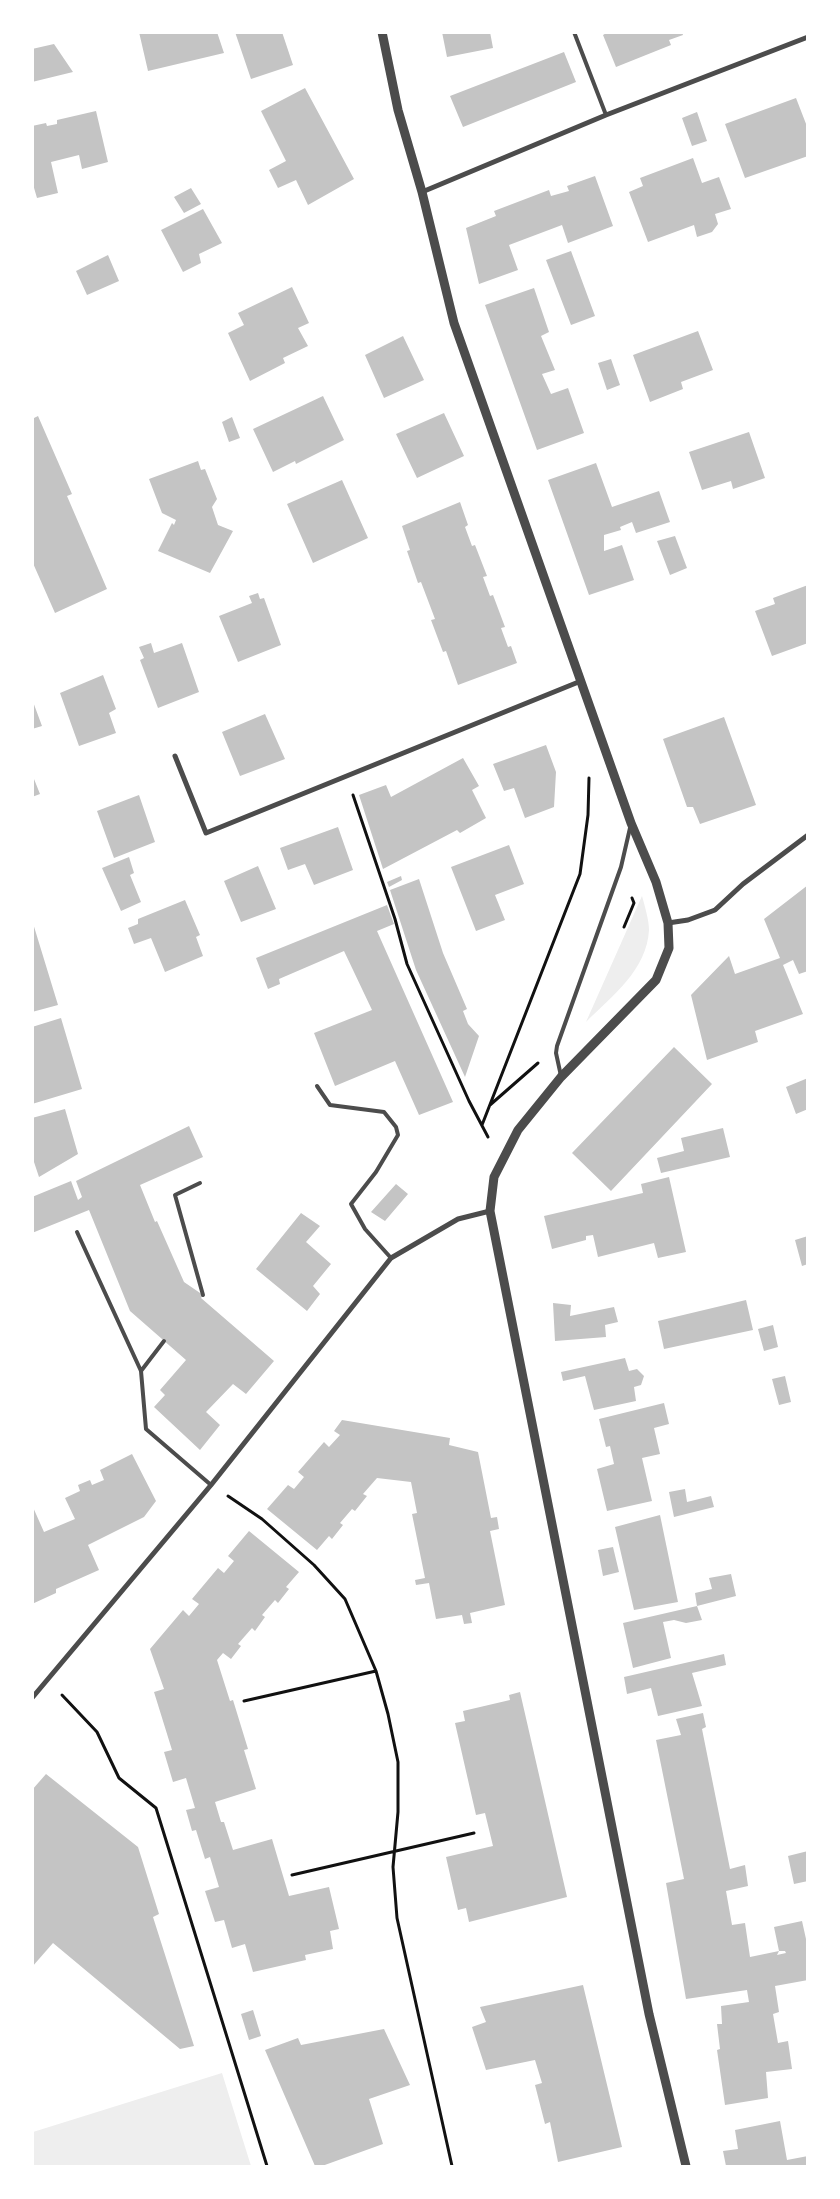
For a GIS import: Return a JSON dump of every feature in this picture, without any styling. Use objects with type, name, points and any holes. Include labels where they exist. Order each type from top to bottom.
[{"type":"street","points":[[382,32],[398,110],[422,192],[454,323],[631,823],[656,882],[668,923],[668,948],[656,980],[561,1077],[514,1138],[494,1177],[490,1211],[649,2014],[686,2166]]},
{"type":"street","points":[[422,192],[606,115],[808,37]]},
{"type":"street","points":[[175,756],[206,834],[581,681]]},
{"type":"street","points":[[668,923],[688,920],[715,910],[743,884],[808,835]]},
{"type":"street","points":[[32,1698],[211,1485],[391,1258],[458,1219],[490,1211]]},
{"type":"lane","points":[[574,32],[606,115]]},
{"type":"lane","points":[[561,1077],[556,1053],[557,1046],[621,867],[631,823]]},
{"type":"lane","points":[[318,1086],[330,1105],[384,1112],[396,1127],[398,1135],[376,1172],[351,1204],[365,1230],[391,1258]]},
{"type":"lane","points":[[200,1182],[175,1195],[202,1295]]},
{"type":"lane","points":[[77,1232],[141,1371],[146,1429],[211,1485]]},
{"type":"lane","points":[[141,1371],[164,1341]]},
{"type":"path","points":[[347,776],[395,919],[407,964],[475,1113]]},
{"type":"path","points":[[482,1125],[580,874],[588,815],[589,776]]},
{"type":"path","points":[[211,1485],[262,1519],[314,1565],[345,1599],[376,1671],[388,1714],[398,1762],[398,1812],[394,1851],[397,1918],[452,2166]]},
{"type":"path","points":[[244,1701],[376,1671]]},
{"type":"path","points":[[47,1681],[82,1714],[97,1732],[120,1778],[156,1808],[267,2166]]},
{"type":"path","points":[[292,1875],[474,1833]]},
{"type":"shaded area","points":[[642,896],[649,930],[642,958],[617,992],[586,1022]]},
{"type":"shaded area","points":[[222,2073],[251,2166],[33,2166],[33,2132]]},
{"type":"building","points":[[139,32],[217,32],[224,53],[148,71]]},
{"type":"building","points":[[235,32],[282,32],[293,65],[251,79]]},
{"type":"building","points":[[442,32],[490,32],[493,48],[447,57]]},
{"type":"building","points":[[608,32],[682,32],[683,35],[669,40],[671,45],[616,67],[603,35]]},
{"type":"building","points":[[54,44],[73,72],[32,82],[32,49]]},
{"type":"building","points":[[564,52],[576,82],[463,127],[450,96]]},
{"type":"building","points":[[305,88],[354,179],[308,205],[296,180],[278,188],[269,170],[286,161],[261,111]]},
{"type":"building","points":[[796,98],[808,129],[808,156],[745,178],[725,124]]},
{"type":"building","points":[[96,111],[108,162],[82,169],[79,155],[51,162],[58,193],[37,198],[32,181],[32,126],[46,123],[47,126],[57,124],[57,120]]},
{"type":"building","points":[[697,112],[707,141],[692,146],[682,118]]},
{"type":"building","points":[[693,158],[702,183],[719,177],[731,209],[715,214],[718,224],[712,232],[697,237],[694,225],[648,242],[629,192],[643,186],[640,178]]},
{"type":"building","points":[[595,176],[613,226],[568,243],[562,225],[509,245],[518,270],[479,284],[466,228],[496,216],[494,211],[549,190],[551,196],[569,191],[567,186]]},
{"type":"building","points":[[191,188],[201,204],[184,213],[174,197]]},
{"type":"building","points":[[203,209],[222,243],[199,254],[201,263],[183,272],[161,230]]},
{"type":"building","points":[[571,251],[595,316],[571,325],[546,260]]},
{"type":"building","points":[[108,255],[119,281],[87,295],[76,271]]},
{"type":"building","points":[[292,287],[309,323],[298,328],[308,346],[283,358],[285,363],[250,381],[228,333],[244,325],[238,313]]},
{"type":"building","points":[[534,288],[549,332],[541,336],[555,370],[542,374],[551,394],[568,388],[584,433],[537,450],[485,305]]},
{"type":"building","points":[[698,331],[713,370],[681,382],[683,389],[650,402],[633,355]]},
{"type":"building","points":[[403,336],[424,380],[384,398],[365,355]]},
{"type":"building","points":[[611,359],[620,385],[607,390],[598,363]]},
{"type":"building","points":[[323,396],[344,440],[296,464],[295,461],[273,472],[253,429]]},
{"type":"building","points":[[444,413],[464,456],[417,478],[396,434]]},
{"type":"building","points":[[38,416],[72,494],[67,496],[107,589],[55,613],[32,561],[32,419]]},
{"type":"building","points":[[232,417],[240,438],[229,442],[222,422]]},
{"type":"building","points":[[749,432],[765,478],[733,489],[731,481],[702,490],[689,452]]},
{"type":"building","points":[[198,461],[201,470],[205,469],[217,499],[212,507],[218,525],[233,531],[210,573],[158,551],[172,523],[174,525],[176,520],[162,513],[149,479]]},
{"type":"building","points":[[596,463],[612,507],[659,491],[670,522],[636,533],[632,522],[620,527],[621,530],[604,535],[604,551],[622,545],[634,580],[589,595],[548,480]]},
{"type":"building","points":[[342,480],[368,538],[313,563],[287,504]]},
{"type":"building","points":[[460,502],[468,525],[465,527],[472,546],[475,545],[487,576],[483,577],[490,596],[493,595],[505,627],[501,628],[508,647],[511,646],[517,663],[458,685],[446,651],[443,652],[431,620],[435,619],[421,582],[418,583],[407,551],[410,550],[402,526]]},
{"type":"building","points":[[675,536],[687,568],[670,575],[657,541]]},
{"type":"building","points":[[808,585],[808,643],[772,656],[755,611],[775,604],[773,598]]},
{"type":"building","points":[[258,593],[260,599],[264,598],[281,645],[238,662],[219,616],[252,603],[249,596]]},
{"type":"building","points":[[151,643],[154,653],[182,643],[199,692],[158,708],[140,660],[144,658],[139,647]]},
{"type":"building","points":[[103,675],[116,709],[109,713],[116,733],[79,746],[60,693]]},
{"type":"building","points":[[32,699],[42,726],[32,729]]},
{"type":"building","points":[[265,714],[285,759],[240,776],[222,732]]},
{"type":"building","points":[[724,717],[756,805],[700,824],[693,807],[687,807],[663,739]]},
{"type":"building","points":[[546,745],[556,772],[554,807],[525,818],[514,788],[504,791],[493,764]]},
{"type":"building","points":[[463,758],[479,786],[472,790],[486,818],[460,833],[457,830],[383,869],[359,795],[386,785],[391,797]]},
{"type":"building","points":[[32,774],[40,794],[32,797]]},
{"type":"building","points":[[139,795],[155,842],[114,858],[97,811]]},
{"type":"building","points":[[338,827],[353,870],[314,885],[305,864],[288,870],[280,848]]},
{"type":"building","points":[[509,845],[524,884],[495,895],[505,920],[476,931],[451,867]]},
{"type":"building","points":[[129,857],[134,873],[130,875],[141,902],[121,911],[102,868]]},
{"type":"building","points":[[258,866],[276,909],[241,922],[224,881]]},
{"type":"building","points":[[401,876],[402,880],[389,887],[387,882]]},
{"type":"building","points":[[419,879],[443,953],[467,1009],[463,1011],[468,1024],[479,1036],[465,1077],[416,970],[390,890]]},
{"type":"building","points":[[808,885],[808,971],[799,974],[793,960],[783,965],[803,1014],[755,1031],[758,1042],[707,1060],[691,995],[729,956],[735,974],[780,958],[764,919]]},
{"type":"building","points":[[185,900],[200,935],[196,937],[203,956],[165,972],[151,938],[134,944],[128,928],[138,924],[138,919]]},
{"type":"building","points":[[387,905],[394,924],[377,931],[453,1102],[419,1115],[395,1061],[335,1086],[314,1033],[372,1010],[344,951],[279,979],[280,984],[268,989],[256,958]]},
{"type":"building","points":[[32,920],[58,1005],[32,1012]]},
{"type":"building","points":[[61,1018],[82,1089],[32,1104],[32,1027]]},
{"type":"building","points":[[674,1047],[712,1084],[611,1191],[572,1153]]},
{"type":"building","points":[[808,1078],[808,1109],[796,1114],[786,1087]]},
{"type":"building","points":[[65,1109],[78,1154],[39,1177],[32,1156],[32,1118]]},
{"type":"building","points":[[189,1126],[203,1157],[140,1185],[155,1222],[157,1221],[184,1282],[203,1295],[201,1298],[274,1361],[246,1394],[233,1384],[206,1412],[220,1425],[200,1450],[154,1407],[165,1395],[160,1390],[186,1360],[130,1311],[89,1210],[32,1233],[32,1197],[71,1181],[78,1200],[82,1197],[76,1181]]},
{"type":"building","points":[[723,1128],[730,1157],[661,1173],[657,1158],[684,1151],[681,1138]]},
{"type":"building","points":[[669,1177],[686,1252],[658,1258],[654,1243],[598,1257],[593,1235],[586,1236],[586,1240],[552,1249],[544,1216],[643,1193],[641,1184]]},
{"type":"building","points":[[396,1184],[408,1194],[385,1221],[371,1212]]},
{"type":"building","points":[[301,1213],[320,1226],[306,1242],[331,1264],[313,1286],[320,1294],[307,1311],[256,1269]]},
{"type":"building","points":[[808,1236],[808,1264],[802,1266],[795,1240]]},
{"type":"building","points":[[746,1300],[753,1330],[664,1349],[658,1321]]},
{"type":"building","points":[[553,1303],[571,1305],[570,1316],[614,1307],[618,1322],[605,1325],[606,1337],[555,1341]]},
{"type":"building","points":[[773,1325],[778,1347],[764,1351],[758,1329]]},
{"type":"building","points":[[625,1358],[629,1371],[637,1369],[644,1376],[641,1385],[634,1387],[636,1401],[594,1410],[585,1376],[563,1381],[561,1372]]},
{"type":"building","points":[[785,1376],[791,1402],[779,1405],[772,1379]]},
{"type":"building","points":[[664,1403],[669,1424],[654,1428],[660,1454],[642,1458],[652,1501],[607,1511],[597,1469],[614,1464],[610,1446],[606,1447],[599,1419]]},
{"type":"building","points":[[342,1420],[450,1438],[449,1445],[478,1452],[491,1518],[497,1517],[499,1529],[490,1531],[505,1605],[470,1613],[472,1623],[464,1624],[462,1615],[436,1619],[429,1583],[416,1585],[415,1580],[425,1578],[412,1514],[417,1513],[411,1482],[377,1478],[363,1494],[367,1496],[355,1511],[352,1509],[340,1523],[343,1525],[332,1539],[329,1536],[317,1550],[267,1509],[288,1485],[294,1489],[304,1477],[298,1472],[324,1442],[329,1447],[340,1435],[334,1431]]},
{"type":"building","points":[[132,1454],[156,1501],[144,1517],[88,1545],[99,1570],[56,1589],[56,1593],[32,1604],[32,1505],[44,1532],[75,1519],[65,1498],[80,1491],[78,1485],[90,1480],[92,1485],[104,1480],[100,1470]]},
{"type":"building","points":[[685,1489],[687,1502],[711,1496],[714,1507],[674,1517],[669,1492]]},
{"type":"building","points":[[660,1515],[678,1602],[634,1610],[615,1527]]},
{"type":"building","points":[[249,1531],[299,1572],[286,1587],[289,1589],[278,1603],[275,1600],[262,1615],[265,1617],[255,1631],[252,1628],[238,1644],[241,1646],[231,1659],[223,1653],[217,1660],[230,1701],[233,1700],[248,1749],[244,1750],[256,1789],[215,1802],[233,1850],[272,1839],[289,1896],[329,1887],[339,1929],[330,1931],[333,1949],[305,1955],[306,1960],[253,1972],[245,1944],[232,1948],[224,1920],[215,1922],[205,1891],[219,1887],[210,1857],[205,1859],[196,1830],[192,1831],[186,1810],[195,1808],[186,1778],[173,1782],[164,1752],[172,1750],[154,1692],[164,1689],[150,1649],[183,1610],[189,1616],[199,1604],[192,1599],[218,1568],[224,1573],[234,1561],[228,1556]]},
{"type":"building","points":[[613,1547],[619,1572],[603,1576],[598,1550]]},
{"type":"building","points":[[731,1574],[736,1596],[697,1606],[695,1593],[712,1589],[709,1578]]},
{"type":"building","points":[[697,1606],[702,1620],[686,1623],[674,1620],[663,1622],[671,1658],[633,1668],[623,1623]]},
{"type":"building","points":[[724,1654],[726,1665],[692,1673],[702,1706],[658,1716],[651,1688],[627,1694],[624,1677]]},
{"type":"building","points":[[520,1692],[567,1897],[469,1922],[466,1908],[458,1910],[446,1857],[493,1846],[485,1813],[476,1815],[455,1723],[465,1721],[463,1711],[510,1700],[509,1695]]},
{"type":"building","points":[[703,1713],[706,1727],[702,1729],[730,1869],[745,1865],[748,1886],[726,1891],[732,1925],[745,1923],[750,1957],[779,1951],[774,1927],[802,1921],[808,1948],[808,1980],[775,1986],[779,2012],[773,2014],[778,2043],[788,2041],[792,2069],[766,2072],[768,2098],[725,2105],[717,2050],[720,2049],[717,2024],[722,2024],[721,2006],[749,2002],[747,1990],[686,1999],[666,1883],[684,1879],[656,1740],[681,1735],[676,1719]],"holes":[[[779,1951],[785,1951],[786,1953],[777,1955]]]},
{"type":"building","points":[[46,1774],[138,1847],[159,1914],[153,1917],[194,2046],[180,2049],[53,1943],[32,1967],[32,1790]]},
{"type":"building","points":[[808,1851],[808,1881],[794,1884],[788,1856]]},
{"type":"building","points":[[583,1985],[622,2147],[558,2162],[550,2122],[545,2124],[535,2085],[542,2083],[535,2060],[486,2070],[472,2027],[486,2022],[480,2007]]},
{"type":"building","points":[[253,2010],[261,2036],[249,2040],[241,2014]]},
{"type":"building","points":[[384,2029],[410,2085],[369,2099],[383,2144],[322,2166],[315,2166],[265,2050],[298,2038],[301,2045]]},
{"type":"building","points":[[780,2121],[787,2160],[808,2156],[808,2166],[726,2166],[723,2151],[738,2149],[735,2130]]}]
